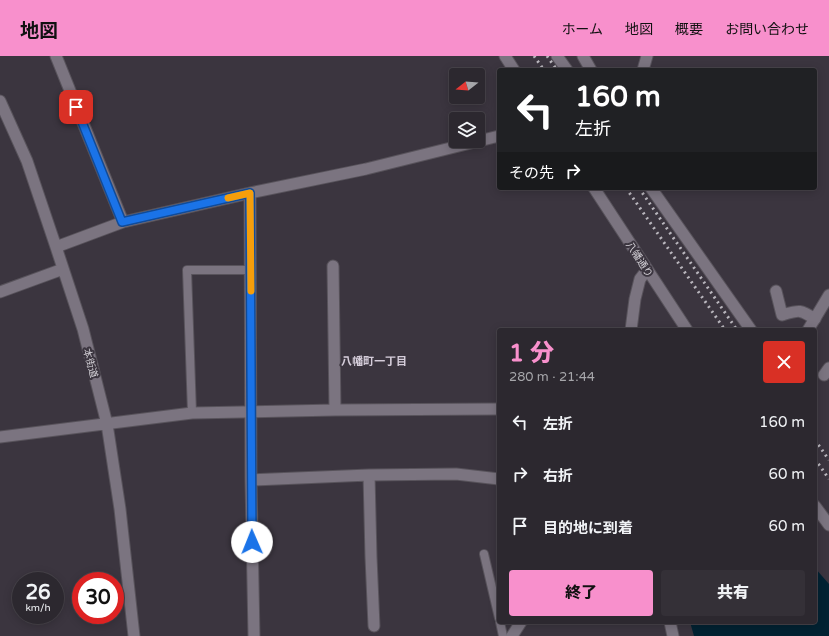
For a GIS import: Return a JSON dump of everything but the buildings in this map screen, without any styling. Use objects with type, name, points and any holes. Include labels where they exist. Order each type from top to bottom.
[{"type":"street","points":[[56,56],[122,222]]},
{"type":"street","points":[[505,56],[513,68]]},
{"type":"street","points":[[557,56],[566,68]]},
{"type":"street","points":[[583,56],[590,68]]},
{"type":"street","points":[[644,68],[647,56]]},
{"type":"street","name":"本街道","points":[[0,101],[27,161],[56,247],[82,329],[107,424],[120,509],[134,636]]},
{"type":"street","points":[[56,247],[122,222],[366,169],[497,136]]},
{"type":"street","name":"八幡通り","points":[[595,190],[686,328]]},
{"type":"street","points":[[652,190],[750,328]]},
{"type":"street","points":[[250,193],[254,636]]},
{"type":"street","points":[[333,266],[335,410]]},
{"type":"street","points":[[0,292],[63,269]]},
{"type":"street","points":[[631,328],[635,299],[640,279],[647,270]]},
{"type":"street","points":[[776,291],[782,315],[796,311],[803,311],[815,318]]},
{"type":"street","points":[[809,328],[829,295]]},
{"type":"street","points":[[0,436],[192,413],[497,409]]},
{"type":"street","points":[[252,480],[369,475],[456,474],[497,479]]},
{"type":"street","points":[[369,475],[374,626]]},
{"type":"street","points":[[817,509],[829,525]]},
{"type":"street","points":[[512,636],[521,624]]},
{"type":"street","points":[[670,624],[673,636]]},
{"type":"lane","points":[[192,413],[187,270],[251,270]]},
{"type":"lane","points":[[484,554],[497,609]]},
{"type":"lane","points":[[500,624],[503,636]]},
{"type":"water","points":[[817,570],[829,584],[829,636],[694,636],[691,624],[817,624]]},
{"type":"railway","points":[[534,56],[543,68]]},
{"type":"railway","points":[[547,56],[556,68]]},
{"type":"railway","points":[[627,190],[724,328]]},
{"type":"railway","points":[[640,190],[736,328]]},
{"type":"railway","points":[[817,443],[829,460]]},
{"type":"railway","points":[[817,462],[829,479]]},
{"type":"slow traffic","points":[[228,198],[250,193],[251,291]]},
{"type":"district","name":"八幡町一丁目","points":[[374,361]]},
{"type":"route","points":[[76,107],[122,222],[250,193],[252,542]]}]
